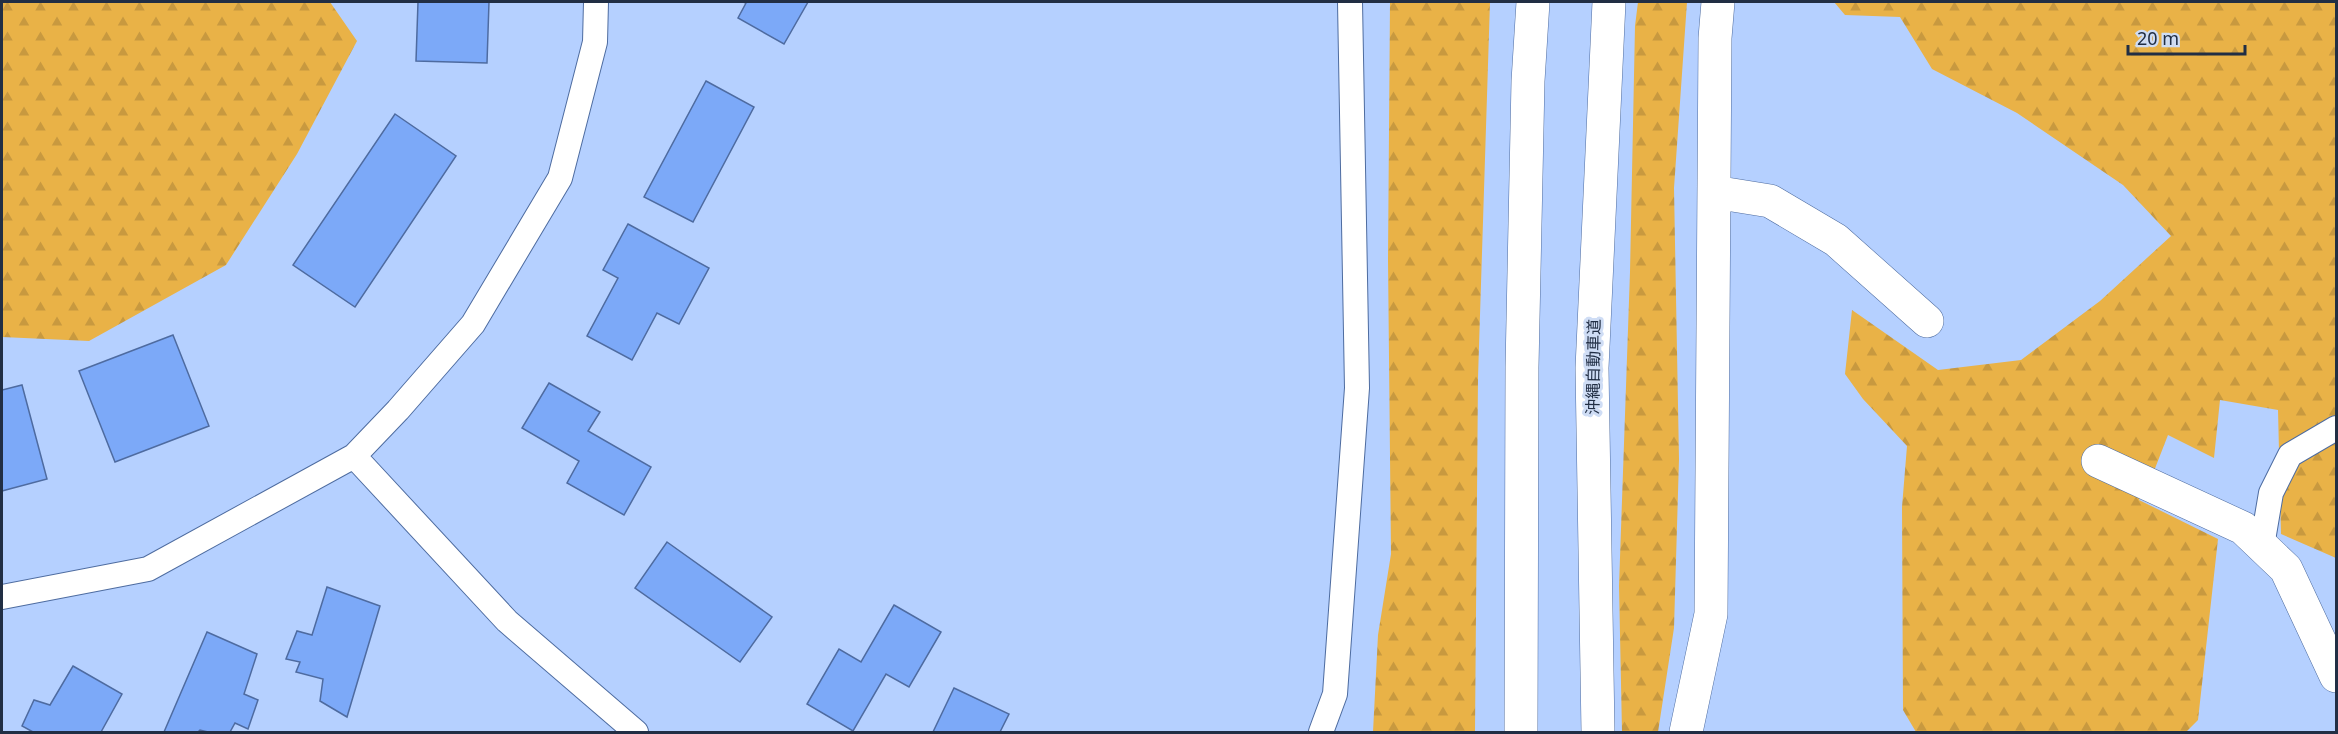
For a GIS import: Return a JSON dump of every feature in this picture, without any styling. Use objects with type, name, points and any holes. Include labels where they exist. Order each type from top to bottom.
[{"type":"main road","points":[[1521,732],[1522,367],[1528,81],[1533,2]]},
{"type":"main road","name":"沖縄自動車道","points":[[1598,732],[1592,368],[1610,2]]},
{"type":"main road","points":[[1686,732],[1711,614],[1715,38],[1718,2]]},
{"type":"main road","points":[[1714,192],[1770,201],[1836,240],[1927,321]]},
{"type":"main road","points":[[2098,461],[2243,528],[2286,569],[2337,676]]},
{"type":"lane","points":[[2,597],[148,569],[354,456],[398,410],[473,324],[560,178],[595,42],[596,2]]},
{"type":"lane","points":[[1322,732],[1335,694],[1357,388],[1350,2]]},
{"type":"lane","points":[[2262,546],[2271,493],[2290,455],[2337,428]]},
{"type":"lane","points":[[354,456],[507,621],[636,732]]},
{"type":"green space","points":[[2,2],[330,2],[357,41],[297,154],[226,265],[89,341],[2,337]]},
{"type":"green space","points":[[1390,2],[1490,2],[1478,378],[1475,732],[1373,732],[1378,635],[1391,554],[1388,260]]},
{"type":"green space","points":[[1638,2],[1687,2],[1674,188],[1679,459],[1674,628],[1658,732],[1622,732],[1619,586],[1630,272],[1635,26]]},
{"type":"green space","points":[[1834,2],[2336,2],[2336,558],[2281,534],[2278,410],[2220,400],[2214,458],[2168,435],[2154,471],[2139,500],[2218,539],[2198,720],[2186,732],[1916,732],[1903,710],[1902,507],[1907,446],[1863,399],[1845,374],[1852,310],[1938,370],[2021,360],[2100,301],[2171,236],[2123,185],[2017,113],[1932,69],[1900,17],[1845,15]]},
{"type":"building","points":[[418,2],[489,2],[487,63],[416,61]]},
{"type":"building","points":[[743,2],[808,2],[784,44],[738,18],[746,3]]},
{"type":"building","points":[[706,81],[754,107],[693,222],[644,197]]},
{"type":"building","points":[[395,114],[456,156],[355,307],[293,265]]},
{"type":"building","points":[[628,224],[709,268],[679,324],[657,313],[632,360],[587,336],[618,278],[603,270]]},
{"type":"building","points":[[173,335],[209,426],[115,462],[79,371]]},
{"type":"building","points":[[549,383],[600,412],[588,431],[651,467],[624,515],[567,483],[579,461],[522,428]]},
{"type":"building","points":[[22,385],[47,479],[2,491],[2,390]]},
{"type":"building","points":[[667,542],[772,617],[740,662],[635,588]]},
{"type":"building","points":[[327,587],[380,606],[347,717],[320,701],[323,679],[296,672],[300,662],[286,659],[297,631],[312,635]]},
{"type":"building","points":[[894,605],[941,632],[909,687],[886,674],[853,731],[807,704],[839,649],[861,662]]},
{"type":"building","points":[[207,632],[257,654],[244,694],[258,700],[248,729],[235,723],[230,732],[200,730],[198,732],[164,732]]},
{"type":"building","points":[[73,666],[122,694],[101,732],[33,732],[22,726],[34,700],[50,705]]},
{"type":"building","points":[[954,688],[1009,714],[1000,732],[933,732]]}]
